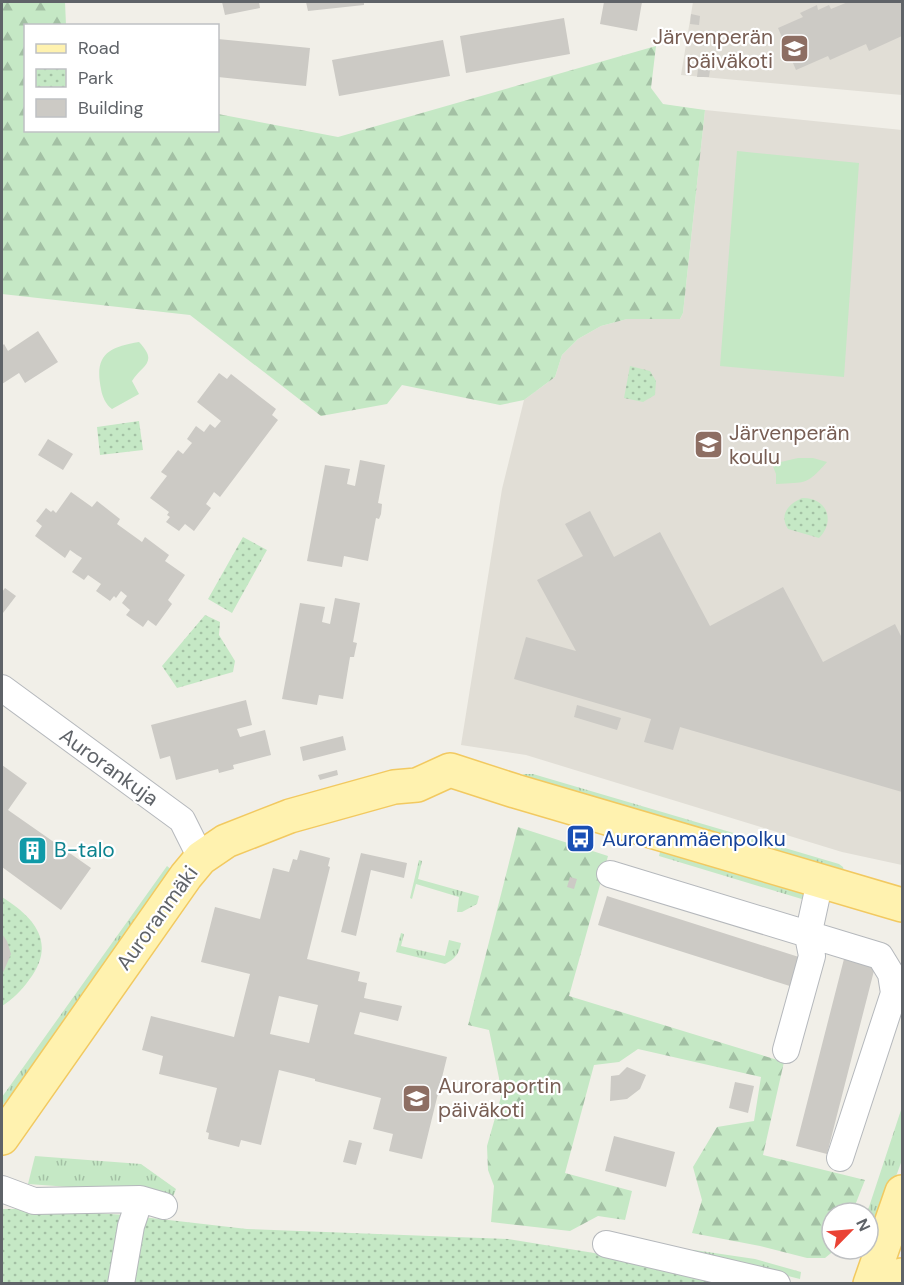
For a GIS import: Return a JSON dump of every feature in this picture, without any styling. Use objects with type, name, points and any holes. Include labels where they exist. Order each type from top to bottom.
[{"type":"main road","name":"Auroranmäki","points":[[2,1138],[201,858],[226,841],[290,816],[394,787],[417,785],[450,770],[503,788],[903,905]]},
{"type":"main road","points":[[870,1284],[903,1192]]},
{"type":"main road","points":[[900,1283],[903,1275]]},
{"type":"street","name":"Aurorankuja","points":[[2,688],[182,820],[201,858]]},
{"type":"street","points":[[610,874],[880,957],[891,974],[894,993],[840,1158]]},
{"type":"street","points":[[786,1050],[812,956],[808,936],[820,881]]},
{"type":"street","points":[[2,1189],[34,1201],[152,1203],[130,1226],[121,1284]]},
{"type":"street","points":[[606,1244],[777,1284]]},
{"type":"shaded area","name":"Järvenperän päiväkoti","points":[[693,2],[902,2],[902,95],[681,75]]},
{"type":"shaded area","name":"Järvenperän koulu","points":[[705,110],[902,130],[902,865],[842,852],[526,755],[461,745],[502,489],[524,400],[555,377],[562,355],[578,339],[601,326],[627,319],[680,319],[683,313]]},
{"type":"green space","points":[[2,2],[65,2],[66,24],[24,24],[24,132],[219,132],[219,114],[338,137],[656,46],[651,88],[663,104],[705,110],[683,313],[680,319],[627,319],[601,326],[578,339],[562,355],[555,377],[524,400],[500,405],[402,385],[387,404],[321,416],[190,315],[2,294]]},
{"type":"green space","points":[[737,151],[859,163],[844,377],[720,366]]},
{"type":"green space","points":[[139,342],[145,349],[148,359],[132,381],[139,394],[112,409],[103,397],[99,377],[102,361],[112,350]]},
{"type":"green space","points":[[630,366],[650,371],[656,381],[655,395],[643,402],[624,398]]},
{"type":"green space","points":[[139,421],[143,450],[100,455],[97,427]]},
{"type":"green space","points":[[798,458],[813,458],[827,462],[810,479],[776,484],[776,474],[772,464]]},
{"type":"green space","points":[[802,498],[818,501],[826,511],[827,524],[819,538],[788,529],[785,524],[786,511]]},
{"type":"green space","points":[[243,537],[267,550],[232,613],[208,599]]},
{"type":"green space","points":[[205,615],[220,622],[219,635],[235,661],[233,672],[177,688],[162,666]]},
{"type":"green space","points":[[523,774],[533,774],[839,864],[844,871],[529,782]]},
{"type":"green space","points":[[518,827],[608,856],[569,996],[784,1062],[763,1155],[865,1180],[857,1201],[820,1201],[820,1258],[807,1258],[692,1233],[702,1200],[693,1167],[717,1127],[754,1121],[761,1077],[638,1049],[619,1062],[594,1065],[565,1173],[632,1191],[625,1220],[598,1216],[570,1231],[491,1222],[494,1186],[488,1170],[487,1146],[501,1097],[499,1078],[489,1030],[468,1025]]},
{"type":"green space","points":[[661,848],[805,890],[805,900],[659,856]]},
{"type":"green space","points":[[419,860],[422,861],[418,879],[479,896],[477,904],[462,912],[457,912],[459,897],[416,884],[412,899],[410,898]]},
{"type":"green space","points":[[167,866],[172,870],[41,1057],[2,1106],[2,1097]]},
{"type":"green space","points":[[2,897],[14,905],[32,923],[38,932],[41,954],[37,967],[29,980],[17,995],[2,1006]]},
{"type":"green space","points":[[401,933],[404,934],[401,946],[445,956],[449,940],[461,943],[456,956],[445,964],[396,952]]},
{"type":"green space","points":[[902,1107],[902,1160],[880,1220],[880,1201],[871,1201]]},
{"type":"green space","points":[[35,1156],[141,1164],[176,1189],[173,1197],[139,1192],[28,1184]]},
{"type":"green space","points":[[2,1209],[125,1215],[247,1229],[508,1239],[594,1253],[742,1283],[2,1283]]},
{"type":"green space","points":[[694,1250],[755,1259],[801,1272],[800,1279],[692,1252]]},
{"type":"building","points":[[222,2],[259,2],[260,8],[225,15]]},
{"type":"building","points":[[306,2],[364,2],[364,5],[308,11]]},
{"type":"building","points":[[604,2],[642,2],[637,31],[600,24]]},
{"type":"building","points":[[848,2],[902,2],[902,36],[869,51],[866,44],[830,60],[828,56],[796,70],[778,28],[803,17],[800,13],[817,5],[818,10],[829,5],[831,9]]},
{"type":"building","points":[[691,14],[700,16],[699,25],[690,24]]},
{"type":"building","points":[[564,18],[570,54],[466,73],[460,36]]},
{"type":"building","points":[[219,39],[310,48],[306,86],[219,77]]},
{"type":"building","points":[[443,40],[450,76],[339,96],[332,60]]},
{"type":"building","points":[[698,69],[710,70],[709,77],[697,77]]},
{"type":"building","points":[[38,331],[58,362],[25,383],[19,373],[2,384],[2,346],[4,344],[8,351]]},
{"type":"building","points":[[219,373],[227,379],[231,374],[276,409],[272,415],[278,420],[220,497],[214,492],[206,504],[211,508],[194,531],[185,524],[179,531],[166,522],[170,517],[167,515],[169,512],[150,498],[167,476],[161,472],[178,450],[183,454],[192,443],[187,439],[196,426],[204,432],[210,424],[215,428],[221,421],[197,402]]},
{"type":"building","points":[[48,439],[73,454],[63,470],[38,455]]},
{"type":"building","points":[[360,460],[385,465],[378,503],[382,504],[381,514],[379,519],[376,518],[368,561],[344,556],[342,567],[307,561],[325,465],[350,469],[347,484],[355,486]]},
{"type":"building","points":[[71,492],[92,507],[97,501],[120,519],[117,524],[142,542],[145,537],[169,555],[165,561],[185,575],[168,600],[172,604],[156,626],[148,620],[143,627],[126,615],[130,610],[122,603],[127,596],[121,591],[116,598],[114,596],[110,601],[96,591],[101,584],[88,575],[84,580],[72,572],[82,558],[70,550],[65,558],[35,536],[42,526],[36,521],[46,508],[56,513]]},
{"type":"building","points":[[590,511],[614,557],[660,532],[710,626],[783,587],[823,662],[895,624],[902,638],[902,792],[680,727],[673,750],[644,742],[651,719],[514,679],[526,637],[576,651],[537,580],[583,556],[565,524]]},
{"type":"building","points":[[5,588],[16,596],[3,613],[2,592]]},
{"type":"building","points":[[335,598],[360,603],[353,642],[357,643],[354,657],[350,657],[343,699],[319,695],[317,705],[282,699],[300,603],[325,607],[322,622],[330,624]]},
{"type":"building","points":[[246,700],[252,725],[237,729],[240,737],[265,730],[271,755],[233,765],[234,769],[219,773],[218,769],[176,780],[170,756],[160,759],[151,725]]},
{"type":"building","points":[[577,705],[621,718],[617,730],[574,717]]},
{"type":"building","points":[[343,736],[346,750],[303,761],[300,747]]},
{"type":"building","name":"B-talo","points":[[2,765],[27,783],[8,810],[91,868],[61,910],[2,867]]},
{"type":"building","points":[[337,770],[338,775],[320,780],[318,775]]},
{"type":"building","points":[[300,850],[330,858],[328,866],[330,867],[307,959],[360,972],[358,981],[367,983],[364,998],[402,1006],[398,1021],[360,1012],[354,1034],[447,1057],[422,1159],[389,1151],[393,1134],[373,1129],[381,1098],[279,1070],[261,1145],[241,1140],[239,1147],[208,1139],[209,1133],[206,1132],[217,1088],[159,1074],[163,1056],[142,1050],[151,1016],[234,1037],[250,974],[201,962],[215,907],[260,919],[273,868],[289,872],[293,859],[297,860]],"holes":[[[279,996],[318,1005],[309,1043],[270,1034]]]},
{"type":"building","points":[[361,853],[407,863],[404,878],[371,870],[356,936],[341,932]]},
{"type":"building","points":[[570,877],[577,879],[574,889],[567,887]]},
{"type":"building","points":[[607,896],[802,958],[793,987],[598,925]]},
{"type":"building","points":[[2,934],[11,954],[2,975]]},
{"type":"building","points":[[845,955],[876,963],[827,1154],[796,1146]]},
{"type":"building","points":[[627,1067],[646,1075],[640,1089],[627,1099],[610,1101],[611,1076],[619,1075]]},
{"type":"building","points":[[735,1082],[754,1086],[748,1113],[729,1108]]},
{"type":"building","points":[[614,1136],[675,1152],[666,1187],[605,1171]]},
{"type":"building","points":[[349,1140],[362,1143],[356,1165],[343,1162]]},
{"type":"place","name":"Järvenperän päiväkoti","points":[[794,49]]},
{"type":"place","name":"Järvenperän koulu","points":[[708,445]]},
{"type":"place","name":"Auroranmäenpolku","points":[[581,839]]},
{"type":"place","name":"B-talo","points":[[33,850]]},
{"type":"place","name":"Auroraportin päiväkoti","points":[[417,1098]]}]
